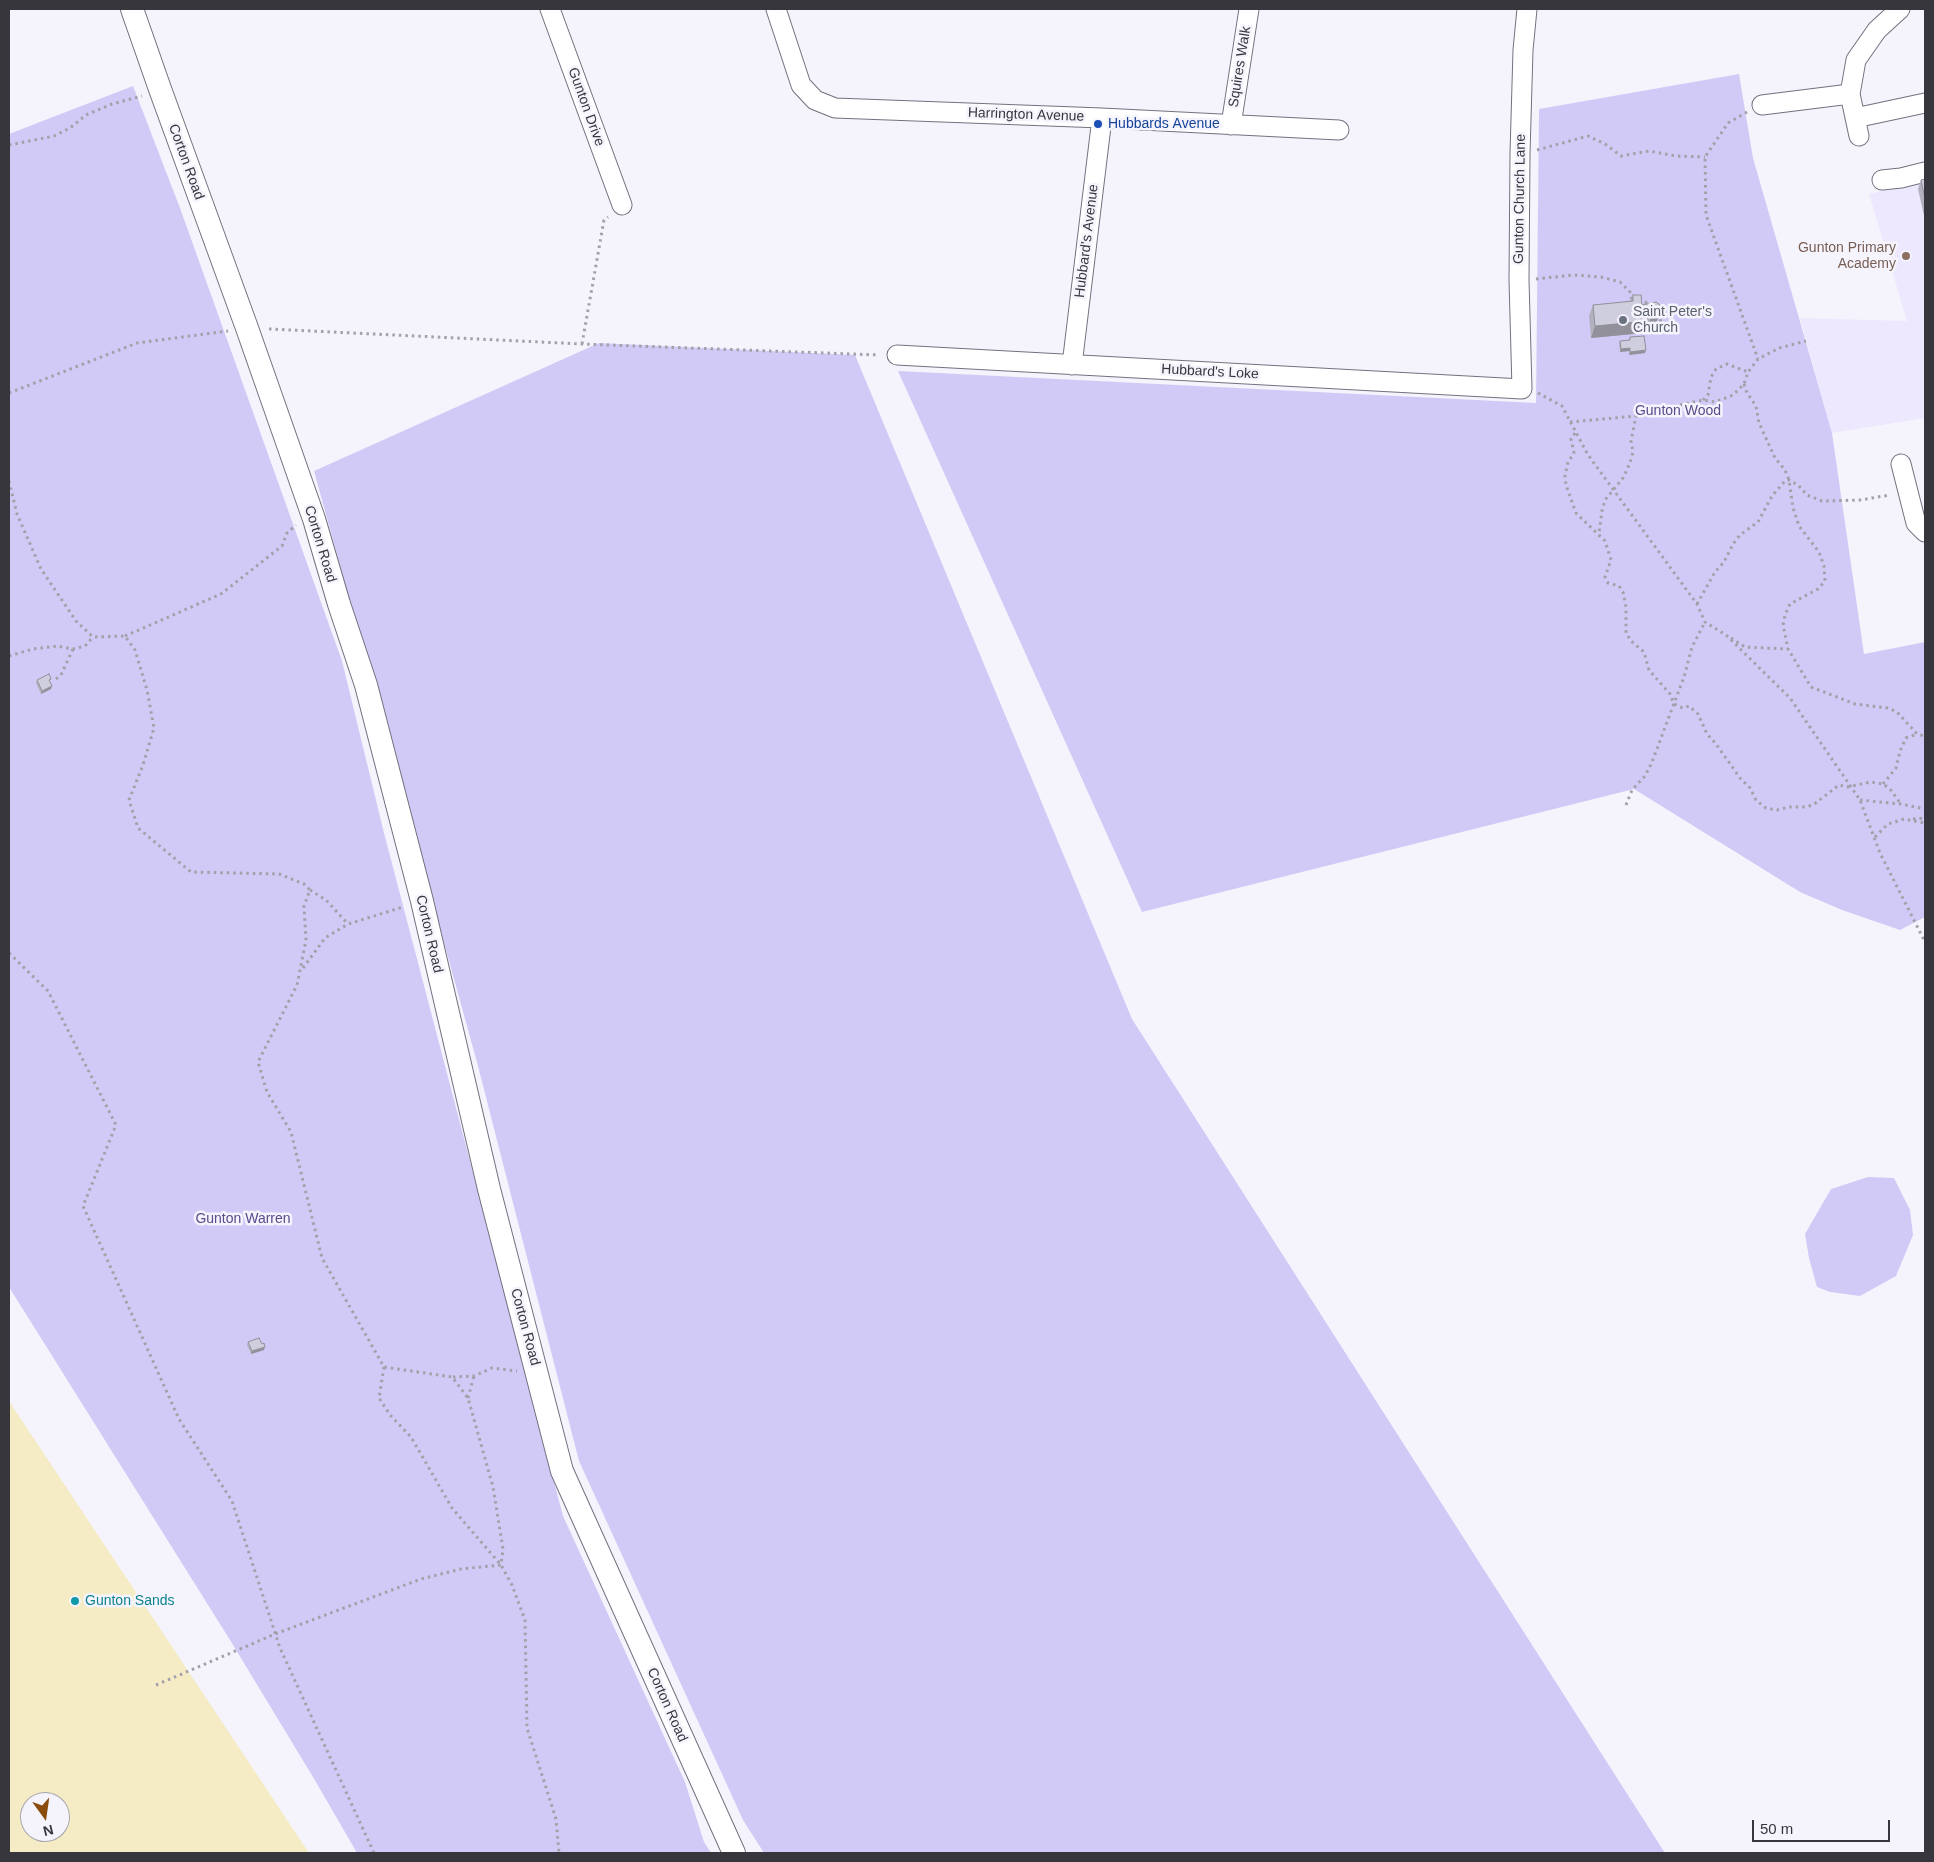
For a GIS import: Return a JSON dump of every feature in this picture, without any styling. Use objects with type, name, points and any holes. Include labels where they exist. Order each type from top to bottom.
[{"type":"main road","name":"Corton Road","points":[[132,9],[314,519],[338,604],[366,685],[422,902],[489,1189],[562,1472],[734,1853]]},
{"type":"street","name":"Gunton Drive","points":[[550,9],[622,205]]},
{"type":"street","name":"Harrington Avenue","points":[[776,9],[801,85],[814,100],[835,108],[1102,118],[1339,130]]},
{"type":"street","name":"Squires Walk","points":[[1231,125],[1249,9]]},
{"type":"street","name":"Gunton Church Lane","points":[[1527,9],[1523,50],[1519,280],[1529,390]]},
{"type":"street","points":[[1859,136],[1850,94],[1856,60],[1877,30],[1900,9]]},
{"type":"street","points":[[1762,104],[1850,94]]},
{"type":"street","points":[[1855,118],[1925,103]]},
{"type":"street","name":"Hubbard's Avenue","points":[[1072,365],[1102,118]]},
{"type":"street","points":[[1882,180],[1901,178],[1925,172]]},
{"type":"street","name":"Hubbard's Loke","points":[[897,355],[1529,390]]},
{"type":"street","points":[[1901,464],[1916,523],[1925,532]]},
{"type":"path","points":[[9,144],[54,136],[70,128],[86,115],[112,104],[160,89]]},
{"type":"path","points":[[1758,359],[1706,215],[1705,158],[1728,123],[1762,104]]},
{"type":"path","points":[[1534,151],[1588,136],[1605,144],[1621,156],[1649,151],[1676,156],[1705,158]]},
{"type":"path","points":[[582,344],[604,220],[622,205]]},
{"type":"path","points":[[1533,279],[1574,275],[1601,277],[1620,282],[1630,292],[1632,306]]},
{"type":"path","points":[[1631,296],[1652,305],[1659,314],[1662,325]]},
{"type":"path","points":[[9,393],[137,343],[247,328],[582,344],[897,355]]},
{"type":"path","points":[[1570,422],[1651,414],[1670,407],[1703,400],[1716,402],[1733,395],[1744,384],[1748,372],[1758,359],[1779,348],[1806,341]]},
{"type":"path","points":[[1703,400],[1708,395],[1711,376],[1716,369],[1727,364],[1748,372]]},
{"type":"path","points":[[1744,384],[1747,393],[1756,406],[1759,423],[1775,458],[1785,470],[1790,480],[1792,508],[1799,526],[1819,552],[1824,566],[1825,581],[1818,589],[1790,604],[1783,625],[1788,649],[1810,687],[1855,704],[1888,708],[1896,712],[1917,734],[1925,736]]},
{"type":"path","points":[[1529,390],[1545,395],[1562,406],[1588,455],[1614,488],[1697,604],[1705,622],[1745,647],[1788,649]]},
{"type":"path","points":[[1599,533],[1605,500],[1623,478],[1630,463],[1633,452],[1631,441],[1636,416]]},
{"type":"path","points":[[1575,433],[1572,439],[1574,453],[1568,462],[1565,476],[1566,485],[1576,513],[1582,521],[1599,533],[1605,540],[1611,560],[1605,577],[1608,583],[1619,586],[1623,592],[1626,607],[1626,633],[1631,641],[1644,652],[1649,670],[1670,694],[1674,704],[1683,708],[1689,706],[1698,714],[1707,734],[1740,778],[1750,788],[1756,800],[1766,808],[1776,810],[1789,807],[1806,807],[1813,805],[1839,785],[1850,786],[1871,782],[1883,784],[1890,789],[1901,804]]},
{"type":"path","points":[[1697,604],[1715,572],[1724,562],[1733,544],[1740,535],[1758,522],[1772,496],[1785,480],[1790,480],[1798,485],[1807,495],[1822,501],[1860,500],[1908,492]]},
{"type":"path","points":[[9,481],[17,514],[41,569],[76,621],[93,637],[124,636],[221,594],[282,546],[287,533],[297,524],[314,519]]},
{"type":"path","points":[[1626,805],[1632,790],[1645,776],[1652,762],[1674,704],[1692,647],[1705,622]]},
{"type":"path","points":[[1726,635],[1790,698],[1860,800],[1880,853],[1925,942]]},
{"type":"path","points":[[124,636],[135,650],[147,690],[154,728],[143,765],[129,800],[138,828],[191,872],[279,874],[304,884],[326,900],[348,924]]},
{"type":"path","points":[[9,656],[34,649],[57,646],[73,649],[85,646],[93,637]]},
{"type":"path","points":[[56,679],[61,675],[73,649]]},
{"type":"path","points":[[1883,784],[1896,768],[1900,751],[1906,738],[1917,734]]},
{"type":"path","points":[[1860,800],[1901,804],[1925,809]]},
{"type":"path","points":[[1910,820],[1925,818]]},
{"type":"path","points":[[1874,837],[1888,824],[1904,819],[1925,823]]},
{"type":"path","points":[[310,890],[304,906],[306,940],[297,985],[258,1062],[267,1092],[291,1132],[322,1258],[384,1367],[379,1398],[390,1415],[411,1437],[452,1508],[501,1565],[512,1585],[525,1620],[528,1728],[556,1819],[558,1853]]},
{"type":"path","points":[[303,968],[325,938],[348,924],[422,902]]},
{"type":"path","points":[[9,953],[48,991],[116,1125],[83,1206],[179,1419],[232,1501],[280,1648],[374,1853]]},
{"type":"path","points":[[384,1367],[452,1377],[474,1376],[492,1368],[513,1371],[536,1368]]},
{"type":"path","points":[[468,1398],[474,1376]]},
{"type":"path","points":[[452,1377],[468,1398],[493,1487],[503,1549],[501,1565]]},
{"type":"path","points":[[156,1685],[275,1634],[421,1579],[461,1569],[501,1565]]},
{"type":"shaded area","name":"Gunton Primary Academy","points":[[1925,180],[1925,418],[1832,433],[1800,318],[1907,321],[1869,194]]},
{"type":"green space","name":"Gunton Wood","points":[[1739,74],[1753,158],[1832,433],[1864,654],[1925,642],[1925,917],[1900,930],[1842,910],[1800,892],[1634,789],[1142,912],[898,371],[1536,403],[1539,109]]},
{"type":"green space","name":"Gunton Warren","points":[[133,86],[180,208],[342,661],[384,833],[563,1516],[685,1782],[704,1842],[711,1853],[357,1853],[230,1640],[9,1287],[9,134]]},
{"type":"green space","points":[[599,343],[855,355],[1132,1019],[1665,1853],[764,1853],[743,1820],[579,1461],[478,1066],[314,471]]},
{"type":"green space","points":[[1868,1177],[1894,1178],[1910,1210],[1913,1235],[1896,1276],[1860,1296],[1830,1292],[1817,1287],[1805,1234],[1831,1189]]},
{"type":"sand","name":"Gunton Sands","points":[[9,1401],[309,1853],[9,1853]]},
{"type":"building","points":[[1925,179],[1925,199],[1921,180]]},
{"type":"building","points":[[1633,295],[1641,295],[1642,305],[1656,302],[1659,304],[1661,311],[1658,317],[1651,318],[1647,315],[1648,321],[1595,326],[1593,305],[1633,301]]},
{"type":"building","points":[[1644,336],[1646,350],[1630,352],[1630,348],[1621,349],[1620,341],[1630,340],[1630,337]]},
{"type":"building","points":[[49,674],[52,686],[42,691],[37,680]]},
{"type":"building","points":[[259,1338],[265,1347],[252,1351],[248,1342]]},
{"type":"place","name":"Hubbards Avenue","points":[[1098,124]]},
{"type":"place","name":"Gunton Primary Academy","points":[[1906,256]]},
{"type":"place","name":"Saint Peter's Church","points":[[1623,320]]},
{"type":"place","name":"Gunton Sands","points":[[75,1601]]}]
